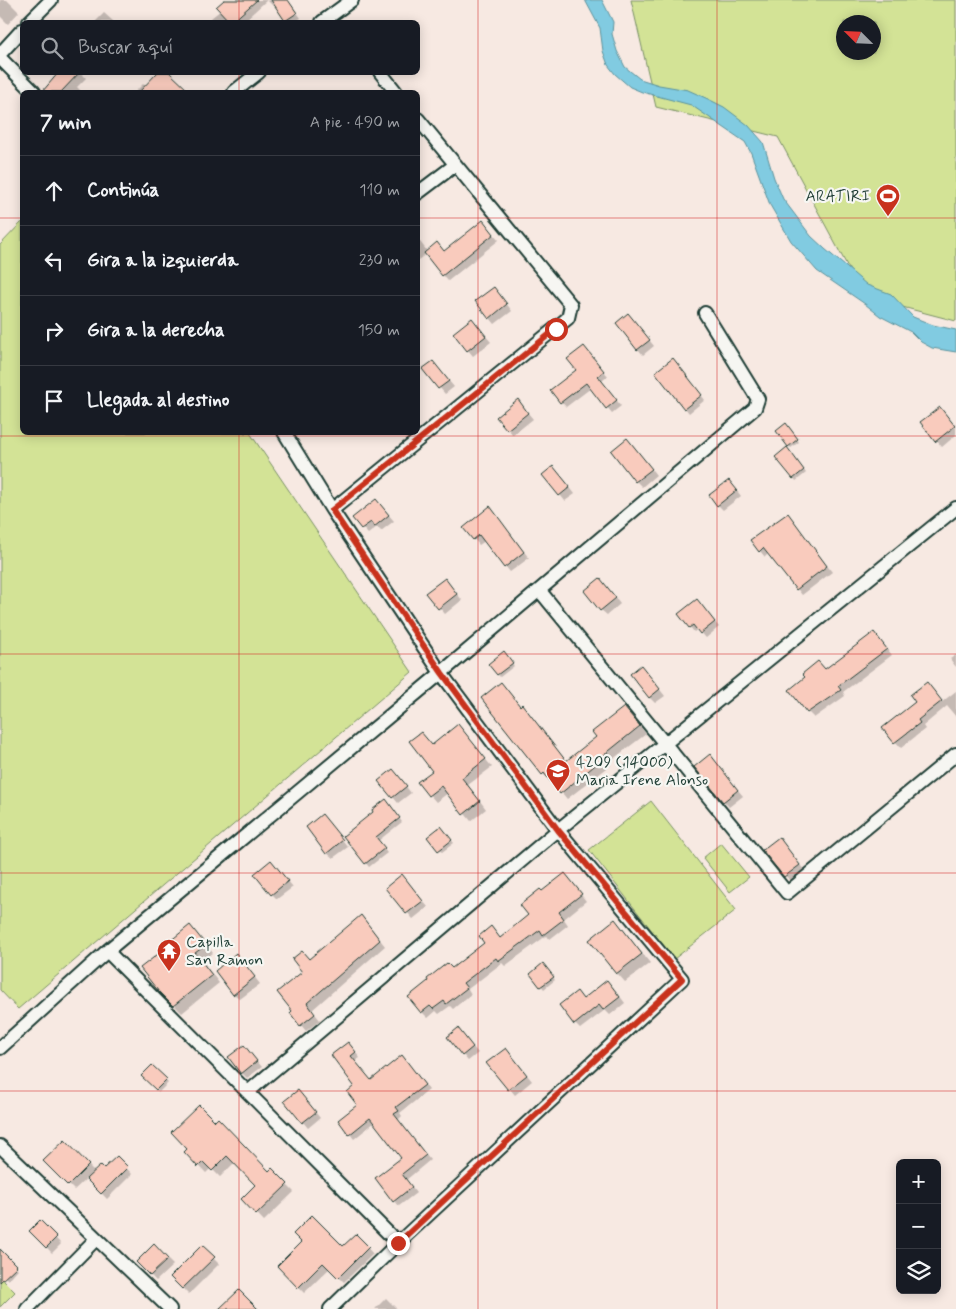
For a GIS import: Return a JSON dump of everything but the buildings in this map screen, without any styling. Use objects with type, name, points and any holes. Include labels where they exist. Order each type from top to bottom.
[{"type":"street","points":[[31,20],[50,0]]},
{"type":"street","points":[[336,18],[352,0]]},
{"type":"street","points":[[0,54],[20,32]]},
{"type":"street","points":[[0,58],[32,90]]},
{"type":"street","points":[[236,90],[255,75]]},
{"type":"street","points":[[382,75],[394,90]]},
{"type":"street","points":[[332,510],[568,318],[571,305],[420,122]]},
{"type":"street","points":[[420,191],[454,165]]},
{"type":"street","points":[[0,1048],[107,951],[540,591],[755,408],[758,399],[705,313]]},
{"type":"street","points":[[286,435],[332,510],[442,673],[558,830],[682,979],[398,1243],[330,1309]]},
{"type":"street","points":[[248,1092],[558,830],[956,508]]},
{"type":"street","points":[[540,591],[787,893],[956,754]]},
{"type":"street","points":[[107,951],[398,1243]]},
{"type":"street","points":[[0,1146],[170,1309]]},
{"type":"street","points":[[28,1309],[96,1239]]},
{"type":"green space","name":"ARATIRI","points":[[631,0],[956,0],[956,321],[864,297],[778,137],[656,107]]},
{"type":"green space","points":[[20,224],[20,435],[251,435],[412,672],[18,1009],[0,990],[0,245]]},
{"type":"green space","points":[[651,801],[736,910],[674,959],[589,850]]},
{"type":"green space","points":[[721,843],[749,877],[730,892],[703,858]]},
{"type":"green space","points":[[0,1277],[15,1292],[0,1307]]},
{"type":"water","points":[[585,0],[602,0],[613,22],[612,34],[617,51],[625,67],[640,79],[659,85],[688,90],[724,107],[748,125],[763,142],[774,178],[783,199],[811,236],[867,285],[891,294],[913,317],[933,325],[956,330],[956,352],[932,348],[921,342],[911,332],[880,316],[817,271],[791,241],[770,205],[751,153],[745,142],[691,105],[642,92],[630,87],[615,74],[608,65],[603,51],[600,28]]},
{"type":"place","name":"ARATIRI","points":[[888,217]]},
{"type":"place","name":"4209 (14000) Maria Irene Alonso","points":[[558,792]]},
{"type":"place","name":"Capilla San Ramon","points":[[169,972]]},
{"type":"route","points":[[398,1243],[682,979],[558,830],[442,673],[332,510],[556,329]]}]
